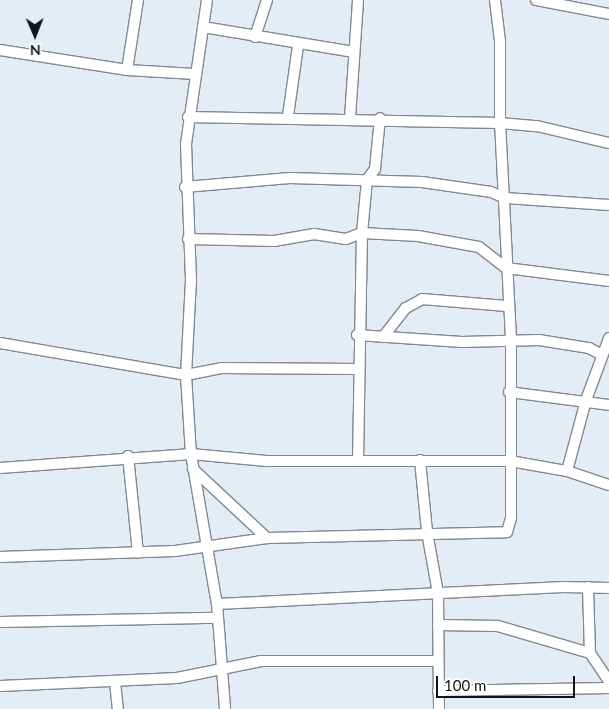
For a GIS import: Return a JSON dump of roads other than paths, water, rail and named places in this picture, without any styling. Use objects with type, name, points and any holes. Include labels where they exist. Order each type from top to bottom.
[{"type":"street","points":[[127,70],[138,0]]},
{"type":"street","points":[[207,0],[188,117],[184,187],[191,280],[186,375],[191,454],[200,516],[209,546],[217,604],[225,709]]},
{"type":"street","points":[[255,37],[267,0]]},
{"type":"street","points":[[350,118],[358,0]]},
{"type":"street","points":[[536,0],[609,14]]},
{"type":"street","points":[[0,557],[138,552],[209,546],[267,538],[427,532],[507,532],[511,518],[509,392],[511,339],[507,306],[505,198],[500,123],[498,2]]},
{"type":"street","points":[[203,27],[298,46],[354,52]]},
{"type":"street","points":[[288,116],[298,46]]},
{"type":"street","points":[[0,50],[127,70],[195,74]]},
{"type":"street","points":[[188,117],[288,116],[500,123],[537,126],[609,143]]},
{"type":"street","points":[[358,461],[357,336],[362,233],[366,180],[375,169],[380,118]]},
{"type":"street","points":[[184,187],[290,178],[422,182],[491,192],[505,198],[609,205]]},
{"type":"street","points":[[188,239],[274,241],[314,234],[346,239],[362,233],[418,236],[479,247],[506,268],[609,281]]},
{"type":"street","points":[[383,337],[406,308],[422,299],[507,306]]},
{"type":"street","points":[[357,336],[462,342],[511,339],[561,342],[602,355]]},
{"type":"street","points":[[567,471],[586,400],[609,338]]},
{"type":"street","points":[[0,342],[186,375],[221,368],[357,369]]},
{"type":"street","points":[[509,392],[586,400],[609,405]]},
{"type":"street","points":[[0,468],[128,456],[191,454],[267,461],[510,461],[567,471],[609,485]]},
{"type":"street","points":[[128,456],[138,552]]},
{"type":"street","points":[[420,460],[427,532],[438,593],[437,661],[439,709]]},
{"type":"street","points":[[193,468],[267,538]]},
{"type":"street","points":[[217,604],[438,593],[588,587],[609,588]]},
{"type":"street","points":[[588,587],[590,653],[609,681]]},
{"type":"street","points":[[0,622],[218,618]]},
{"type":"street","points":[[438,625],[498,626],[590,653]]},
{"type":"street","points":[[0,686],[177,678],[221,666],[261,661],[437,661]]},
{"type":"street","points":[[115,682],[118,709]]},
{"type":"street","points":[[438,691],[609,688]]}]
